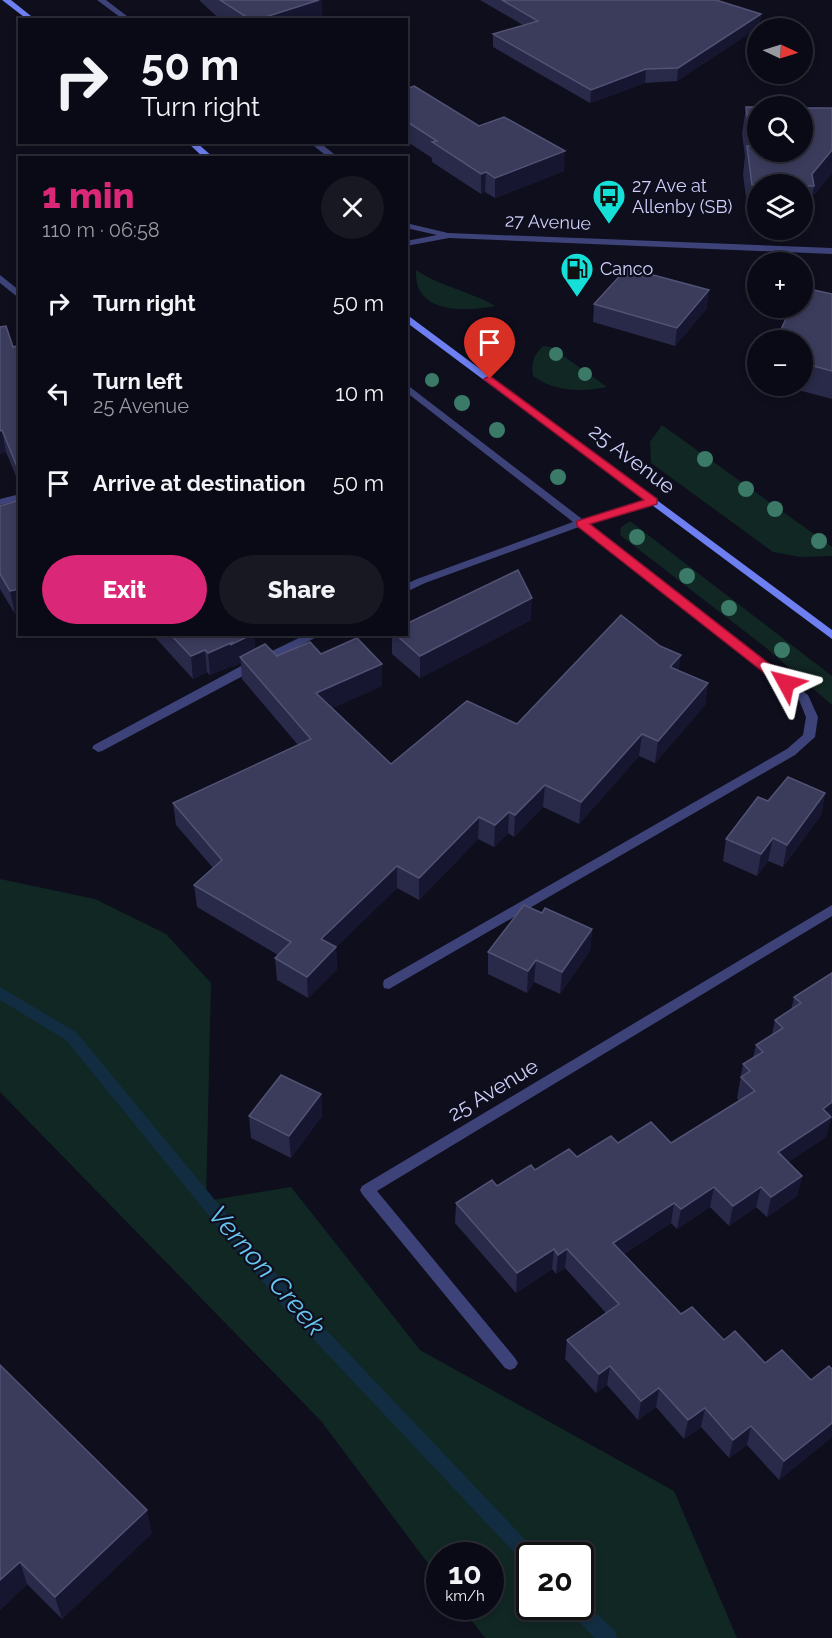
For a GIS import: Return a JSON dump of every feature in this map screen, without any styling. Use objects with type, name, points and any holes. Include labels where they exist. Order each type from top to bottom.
[{"type":"main road","points":[[6,0],[30,18]]},
{"type":"main road","points":[[193,144],[208,156]]},
{"type":"main road","name":"25 Avenue","points":[[408,318],[832,635]]},
{"type":"street","points":[[102,0],[126,18]]},
{"type":"street","points":[[316,144],[332,156]]},
{"type":"street","points":[[408,225],[449,235]]},
{"type":"street","name":"27 Avenue","points":[[408,244],[449,235],[832,251]]},
{"type":"street","points":[[0,278],[18,294]]},
{"type":"street","points":[[389,984],[791,752],[809,737],[812,717],[804,698],[408,389]]},
{"type":"street","points":[[0,502],[18,498]]},
{"type":"street","points":[[408,588],[421,581],[581,523],[653,501]]},
{"type":"street","points":[[408,577],[421,581]]},
{"type":"street","points":[[98,748],[247,668],[313,636]]},
{"type":"street","name":"25 Avenue","points":[[510,1363],[367,1190],[832,910]]},
{"type":"green space","points":[[416,270],[435,281],[476,296],[495,306],[456,309],[432,302],[423,295],[417,284]]},
{"type":"green space","points":[[543,346],[551,347],[607,387],[588,390],[559,388],[533,376],[534,360]]},
{"type":"green space","points":[[662,425],[832,547],[832,556],[800,557],[773,552],[651,463],[650,442]]},
{"type":"green space","points":[[630,521],[832,676],[832,705],[765,647],[620,535],[621,527]]},
{"type":"green space","points":[[0,879],[95,899],[166,934],[211,983],[206,1201],[291,1187],[420,1350],[674,1491],[737,1638],[485,1638],[471,1620],[504,1620],[504,1542],[426,1542],[426,1561],[321,1421],[0,1092]]},
{"type":"building","points":[[220,0],[319,0],[262,18],[248,18]]},
{"type":"building","points":[[502,0],[716,0],[761,14],[755,18],[747,18],[747,23],[678,68],[646,69],[591,90],[493,34],[538,21]]},
{"type":"building","points":[[414,86],[479,126],[504,117],[565,151],[495,178],[486,172],[481,174],[432,142],[437,141],[408,122],[408,88]]},
{"type":"building","points":[[813,108],[832,108],[832,150],[812,174],[751,174],[749,162],[813,162]]},
{"type":"building","points":[[627,268],[709,290],[677,328],[594,304]]},
{"type":"building","points":[[814,290],[832,294],[832,371],[813,366],[813,330],[781,330],[786,318],[813,318]]},
{"type":"building","points":[[6,326],[13,347],[18,346],[18,469],[2,430],[0,431],[0,327]]},
{"type":"building","points":[[18,501],[18,589],[10,591],[0,574],[0,506]]},
{"type":"building","points":[[518,570],[532,598],[420,656],[397,636],[408,636],[408,623]]},
{"type":"building","points":[[621,615],[660,646],[681,655],[670,667],[708,683],[658,741],[642,734],[581,802],[545,785],[515,815],[509,812],[495,825],[479,817],[419,878],[397,866],[321,939],[336,947],[307,977],[275,958],[291,942],[194,885],[222,860],[173,803],[311,739],[240,657],[265,644],[277,656],[310,642],[321,654],[357,638],[382,664],[316,693],[391,764],[467,701],[517,724]]},
{"type":"building","points":[[172,636],[249,636],[208,653],[205,650],[191,656]]},
{"type":"building","points":[[788,777],[825,793],[787,845],[773,838],[761,854],[726,839],[758,797],[768,801]]},
{"type":"building","points":[[524,905],[542,913],[545,908],[592,929],[562,972],[536,960],[528,971],[488,952]]},
{"type":"building","points":[[832,973],[832,1102],[823,1109],[831,1117],[778,1152],[802,1176],[771,1197],[761,1187],[733,1206],[714,1187],[681,1209],[674,1203],[613,1243],[681,1314],[692,1307],[724,1340],[735,1331],[765,1363],[782,1350],[811,1380],[829,1366],[832,1369],[832,1423],[784,1461],[751,1426],[733,1440],[705,1408],[688,1420],[659,1388],[641,1401],[610,1366],[599,1374],[567,1340],[619,1304],[567,1249],[558,1255],[554,1249],[517,1273],[456,1203],[492,1180],[497,1186],[531,1165],[535,1170],[569,1149],[577,1157],[611,1136],[618,1143],[651,1122],[671,1143],[755,1091],[741,1077],[750,1071],[743,1064],[763,1052],[756,1045],[783,1028],[775,1020],[801,1003],[794,997]]},
{"type":"building","points":[[281,1075],[321,1094],[289,1136],[249,1116]]},
{"type":"building","points":[[0,1365],[147,1510],[55,1597],[20,1562],[0,1580]]},
{"type":"waterway","name":"Vernon Creek","points":[[0,993],[71,1036],[291,1304],[516,1542]]},
{"type":"waterway","name":"Vernon Creek","points":[[591,1620],[608,1638]]},
{"type":"place","name":"27 Ave at Allenby (SB)","points":[[609,225]]},
{"type":"place","name":"Canco","points":[[577,298]]},
{"type":"route","points":[[490,379],[653,501],[581,523],[786,683]]}]
